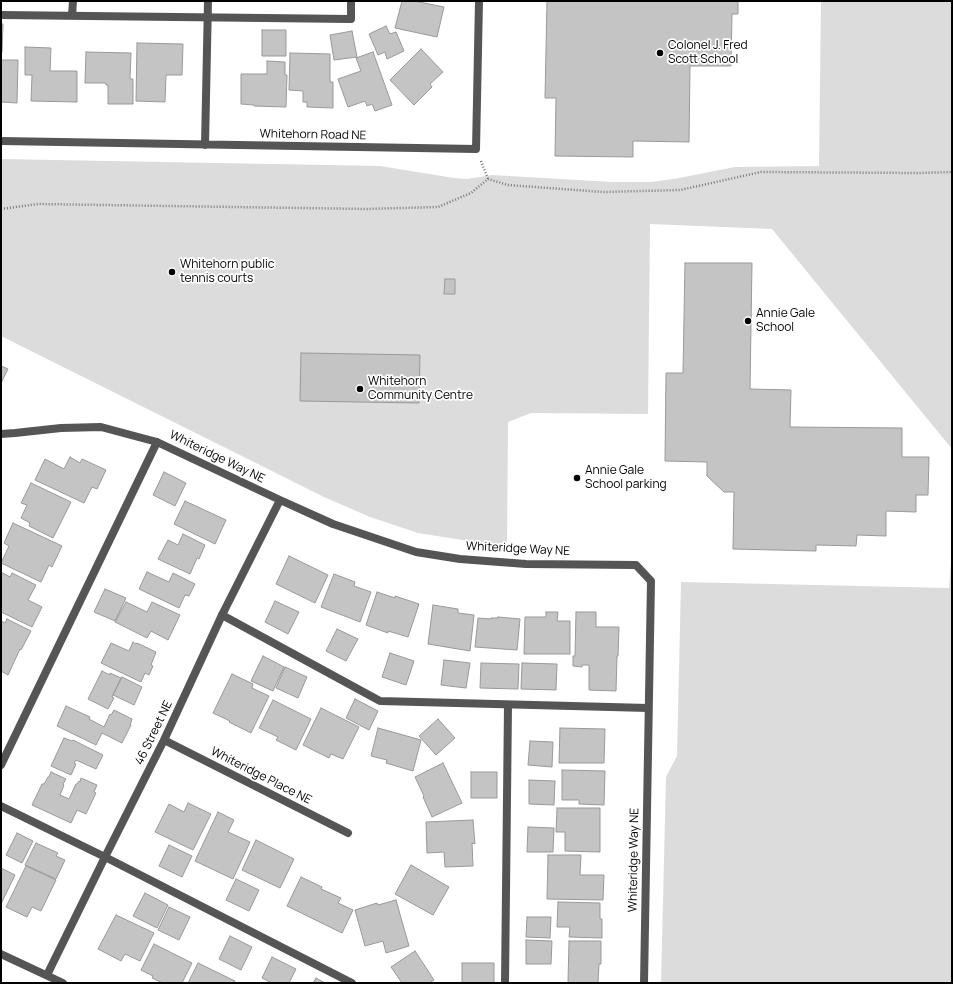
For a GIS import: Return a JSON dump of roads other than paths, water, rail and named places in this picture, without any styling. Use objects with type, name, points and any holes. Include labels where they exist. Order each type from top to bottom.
[{"type":"street","points":[[72,16],[73,1]]},
{"type":"street","points":[[205,144],[208,1]]},
{"type":"street","points":[[1,15],[351,19],[351,1]]},
{"type":"street","name":"Whitehorn Road NE","points":[[1,141],[476,149],[479,1]]},
{"type":"street","name":"Whiteridge Way NE","points":[[1,434],[61,428],[101,427],[157,442],[333,524],[416,552],[460,559],[526,564],[636,565],[651,581],[644,983]]},
{"type":"street","points":[[1,765],[157,442]]},
{"type":"street","name":"46 Street NE","points":[[47,975],[164,740],[222,615],[280,500]]},
{"type":"street","points":[[222,615],[380,701],[648,708]]},
{"type":"street","points":[[505,983],[508,705]]},
{"type":"street","name":"Whiteridge Place NE","points":[[164,740],[348,833]]},
{"type":"street","points":[[1,806],[105,857],[352,983]]},
{"type":"street","points":[[1,954],[63,983]]},
{"type":"place","name":"Colonel J. Fred Scott School","points":[[660,53]]},
{"type":"place","name":"Whitehorn public tennis courts","points":[[172,272]]},
{"type":"place","name":"Annie Gale School","points":[[748,321]]},
{"type":"place","name":"Whitehorn Community Centre","points":[[360,389]]},
{"type":"place","name":"Annie Gale School parking","points":[[577,478]]}]
